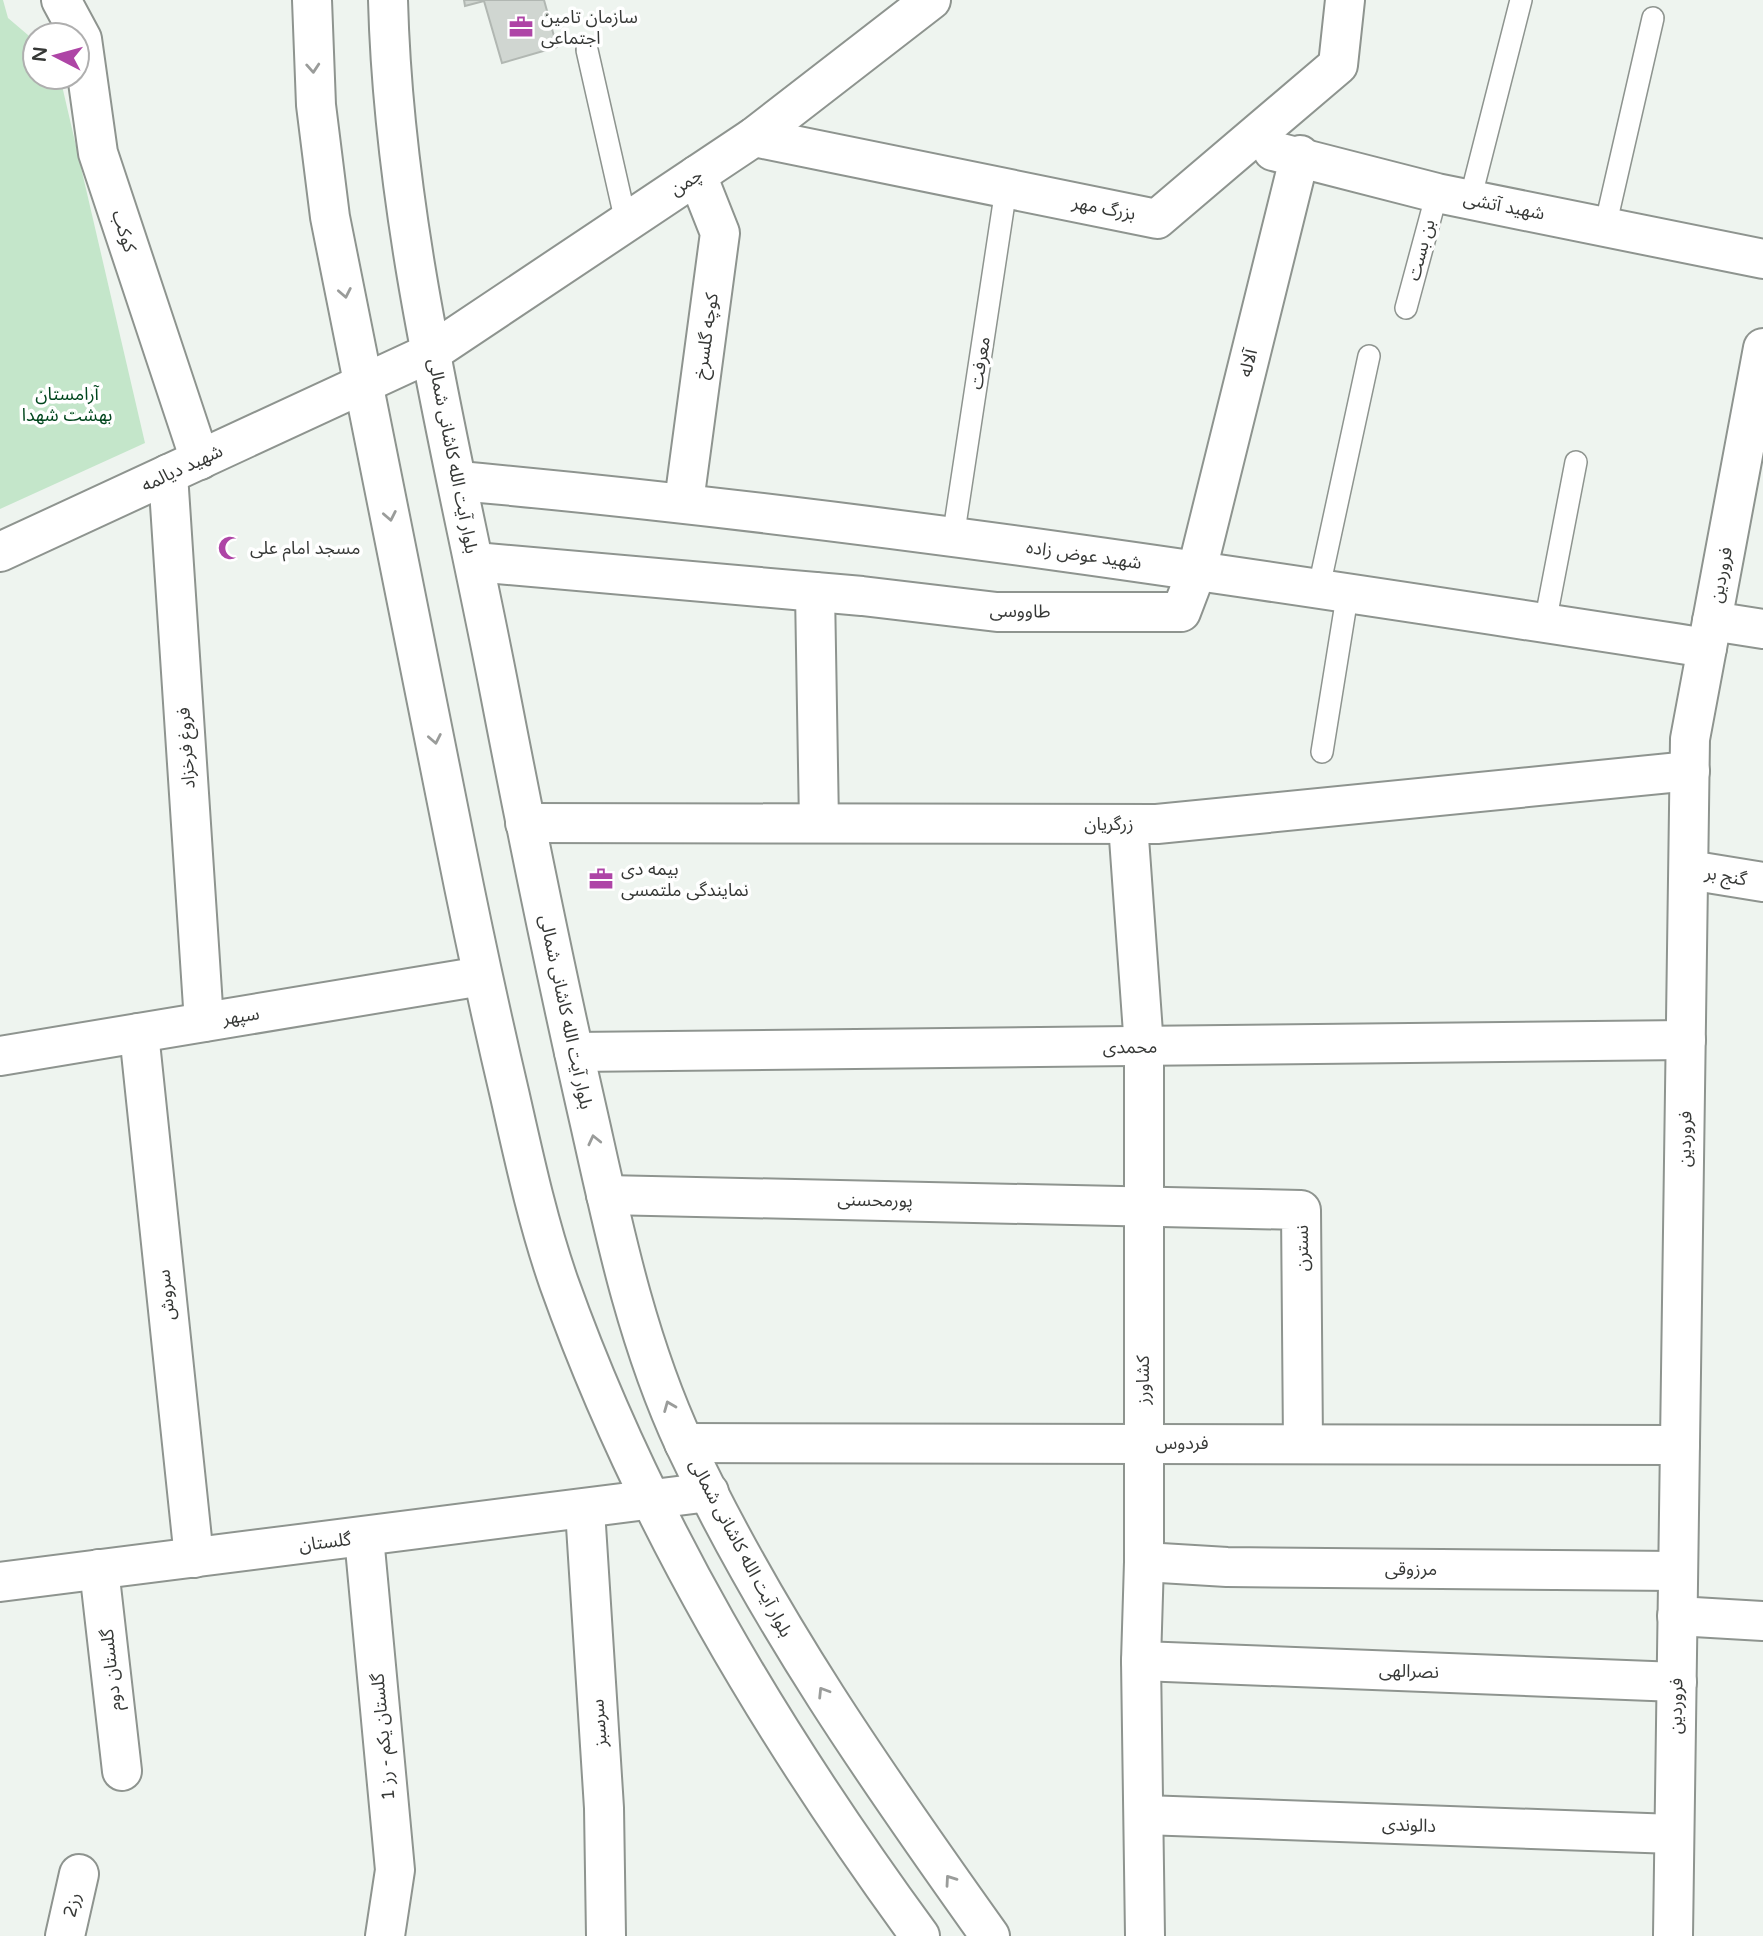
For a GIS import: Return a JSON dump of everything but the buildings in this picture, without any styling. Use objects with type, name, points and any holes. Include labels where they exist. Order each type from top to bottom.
[{"type":"street","name":"کوکب","points":[[61,0],[82,39],[98,153],[184,467]]},
{"type":"street","points":[[312,0],[316,105],[328,205],[482,976],[523,1153],[558,1280],[607,1407],[651,1501],[748,1679],[810,1781],[920,1936]]},
{"type":"street","name":"بلوار آیت الله کاشانی شمالی","points":[[387,0],[390,85],[403,192],[432,352],[525,823],[574,1052],[606,1195],[649,1357],[684,1443],[748,1569],[854,1742],[990,1936]]},
{"type":"street","name":"چمن","points":[[432,352],[754,137],[931,0]]},
{"type":"street","name":"بزرگ مهر","points":[[754,137],[1157,219],[1338,65],[1345,0]]},
{"type":"street","name":"شهید آتشی","points":[[1246,146],[1300,155],[1454,196],[1763,259]]},
{"type":"street","name":"آلاله","points":[[1197,570],[1300,155]]},
{"type":"street","name":"کوچه گلسرخ","points":[[684,502],[720,233],[697,175]]},
{"type":"street","name":"فروردین","points":[[1673,1936],[1690,739],[1763,348]]},
{"type":"street","name":"شهید دیالمه","points":[[0,552],[432,352]]},
{"type":"street","name":"فروغ فرخزاد","points":[[184,467],[204,1022]]},
{"type":"street","name":"شهید عوض زاده","points":[[459,481],[684,502],[1334,589],[1545,623],[1710,634],[1763,629]]},
{"type":"street","name":"طاووسی","points":[[475,562],[815,592],[997,612],[1181,612],[1197,570]]},
{"type":"street","points":[[815,592],[819,823]]},
{"type":"street","name":"زرگریان","points":[[525,823],[1128,824],[1690,771]]},
{"type":"street","name":"کشاورز","points":[[1128,824],[1143,1047],[1144,1562],[1141,1661],[1145,1936]]},
{"type":"street","name":"گنج بر","points":[[1689,870],[1763,882]]},
{"type":"street","name":"سپهر","points":[[0,1056],[482,976]]},
{"type":"street","name":"سروش","points":[[139,1033],[194,1558]]},
{"type":"street","name":"محمدی","points":[[574,1052],[1686,1040]]},
{"type":"street","name":"پورمحسنی","points":[[606,1195],[1145,1205]]},
{"type":"street","name":"نسترن","points":[[1145,1205],[1301,1210],[1303,1444]]},
{"type":"street","name":"فردوس","points":[[684,1443],[1680,1446]]},
{"type":"street","name":"گلستان","points":[[0,1582],[585,1510],[709,1492]]},
{"type":"street","name":"سرسبز","points":[[585,1510],[604,1808],[606,1936]]},
{"type":"street","name":"گلستان یکم - رز 1","points":[[364,1537],[395,1870],[386,1936]]},
{"type":"street","name":"مرزوقی","points":[[1144,1562],[1227,1567],[1678,1571]]},
{"type":"street","name":"گلستان دوم","points":[[99,1569],[122,1771]]},
{"type":"street","points":[[1677,1616],[1763,1621]]},
{"type":"street","name":"نصرالهی","points":[[1141,1661],[1676,1682]]},
{"type":"street","name":"دالوندی","points":[[1144,1815],[1674,1834]]},
{"type":"street","name":"رز2","points":[[65,1936],[79,1874]]},
{"type":"lane","name":"بن بست","points":[[1406,308],[1454,196],[1521,0]]},
{"type":"lane","points":[[1605,227],[1653,18]]},
{"type":"lane","points":[[587,50],[626,222]]},
{"type":"lane","name":"معرفت","points":[[953,538],[1006,189]]},
{"type":"lane","points":[[1322,752],[1334,589],[1369,356]]},
{"type":"lane","points":[[1545,623],[1576,462]]},
{"type":"green space","name":"آرامستان بهشت شهدا","points":[[0,0],[3,0],[8,18],[21,29],[21,91],[63,91],[145,443],[0,509]]},
{"type":"place","name":"سازمان تامین اجتماعی","points":[[521,27]]},
{"type":"place","name":"مسجد امام علی","points":[[230,548]]},
{"type":"place","name":"بیمه دی نمایندگی ملتمسی","points":[[601,879]]}]
